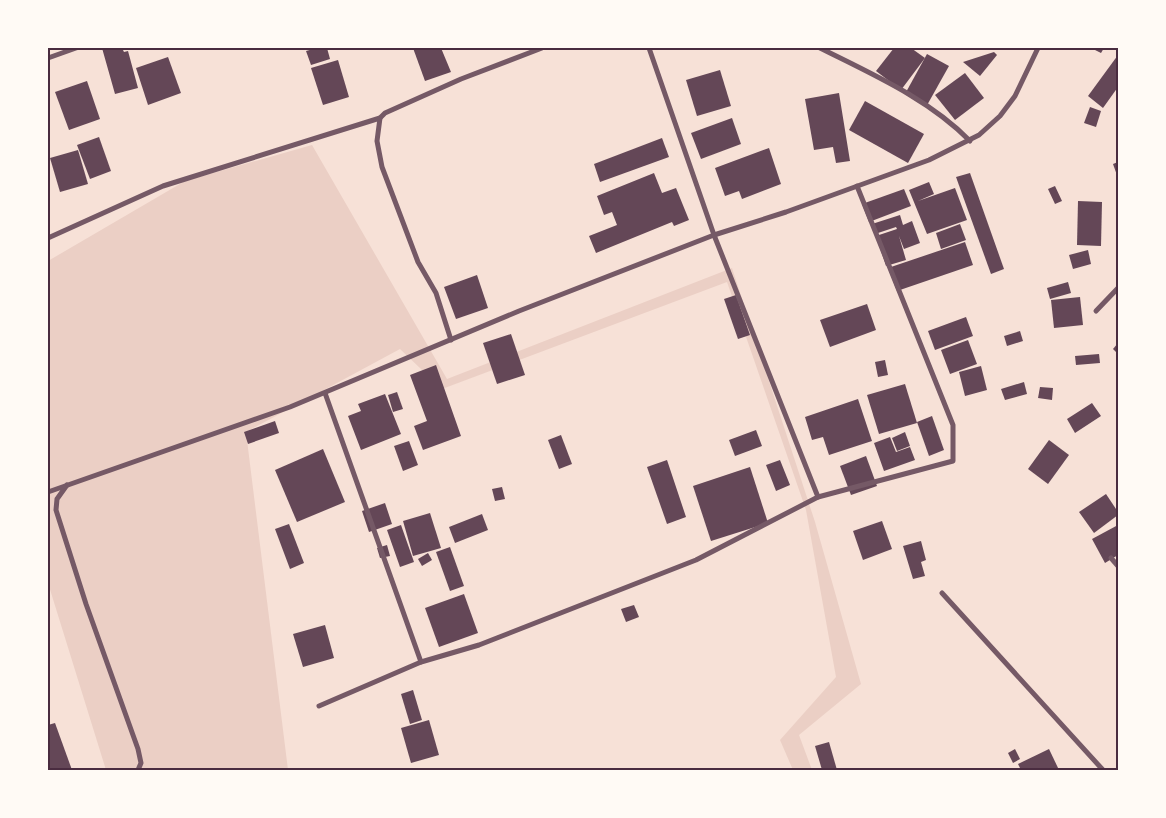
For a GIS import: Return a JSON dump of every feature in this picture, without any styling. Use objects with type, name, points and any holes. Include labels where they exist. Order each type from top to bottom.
[{"type":"street","points":[[48,58],[76,48]]},
{"type":"street","points":[[48,238],[163,186],[380,118],[385,113],[461,79],[542,48]]},
{"type":"street","points":[[649,48],[714,235],[818,497]]},
{"type":"street","points":[[820,48],[894,86],[945,119],[970,141]]},
{"type":"street","points":[[48,492],[325,393],[451,340],[714,235],[786,212],[929,160],[970,141],[1000,116],[1015,96],[1038,48]]},
{"type":"street","points":[[380,118],[377,141],[382,167],[418,262],[436,293],[451,340]]},
{"type":"street","points":[[319,706],[421,662],[480,645],[696,560],[818,497],[953,461],[953,425],[857,186]]},
{"type":"street","points":[[1096,311],[1118,288]]},
{"type":"street","points":[[325,393],[421,662]]},
{"type":"street","points":[[67,484],[57,499],[56,510],[86,604],[138,749],[141,763],[138,770]]},
{"type":"street","points":[[1111,558],[1118,566]]},
{"type":"street","points":[[942,593],[1103,770]]},
{"type":"shaded area","points":[[312,145],[447,379],[732,268],[815,522],[861,684],[799,735],[812,770],[793,770],[780,740],[836,677],[806,510],[727,282],[442,389],[400,349],[246,432],[288,770],[106,770],[48,583],[48,261],[185,181]]},
{"type":"building","points":[[102,48],[122,48],[124,52],[128,51],[138,88],[115,94]]},
{"type":"building","points":[[327,48],[330,59],[311,65],[306,51]]},
{"type":"building","points":[[413,48],[441,48],[451,72],[425,81]]},
{"type":"building","points":[[894,48],[911,48],[925,58],[901,90],[876,71]]},
{"type":"building","points":[[1091,48],[1104,48],[1101,53]]},
{"type":"building","points":[[994,52],[997,55],[980,76],[963,62]]},
{"type":"building","points":[[927,54],[949,66],[926,107],[905,94]]},
{"type":"building","points":[[1118,55],[1118,87],[1103,108],[1088,96]]},
{"type":"building","points":[[168,57],[181,93],[148,105],[136,68]]},
{"type":"building","points":[[338,60],[349,97],[323,105],[311,68]]},
{"type":"building","points":[[720,70],[731,106],[697,116],[686,80]]},
{"type":"building","points":[[965,73],[984,98],[955,120],[935,95]]},
{"type":"building","points":[[87,81],[100,119],[69,130],[55,92]]},
{"type":"building","points":[[839,93],[850,161],[836,163],[833,147],[814,150],[805,99]]},
{"type":"building","points":[[865,101],[924,134],[908,163],[849,130]]},
{"type":"building","points":[[1090,107],[1101,111],[1096,127],[1084,123]]},
{"type":"building","points":[[732,118],[741,144],[701,159],[691,133]]},
{"type":"building","points":[[99,137],[111,171],[90,179],[77,145]]},
{"type":"building","points":[[662,138],[669,157],[600,182],[594,164]]},
{"type":"building","points":[[769,148],[781,184],[742,199],[739,191],[725,196],[715,168]]},
{"type":"building","points":[[78,150],[88,184],[60,192],[50,158]]},
{"type":"building","points":[[1118,162],[1118,178],[1113,164]]},
{"type":"building","points":[[654,173],[662,193],[676,188],[689,220],[674,226],[672,222],[596,253],[589,236],[617,225],[612,212],[604,215],[597,196]]},
{"type":"building","points":[[970,173],[1004,269],[991,274],[956,177]]},
{"type":"building","points":[[929,182],[934,194],[918,201],[955,188],[967,220],[927,234],[909,190]]},
{"type":"building","points":[[1055,186],[1062,201],[1055,204],[1048,189]]},
{"type":"building","points":[[904,189],[911,206],[869,222],[862,204]]},
{"type":"building","points":[[1078,201],[1102,202],[1101,246],[1077,245]]},
{"type":"building","points":[[900,215],[903,225],[912,221],[920,243],[904,249],[899,236],[906,260],[886,266],[876,236],[897,229],[896,227],[875,234],[872,224]]},
{"type":"building","points":[[960,224],[966,240],[941,249],[936,233]]},
{"type":"building","points":[[965,242],[973,265],[897,291],[888,268]]},
{"type":"building","points":[[1088,250],[1091,264],[1073,269],[1069,255]]},
{"type":"building","points":[[477,275],[488,308],[456,319],[444,287]]},
{"type":"building","points":[[1068,282],[1071,293],[1050,299],[1047,288]]},
{"type":"building","points":[[736,295],[750,335],[738,339],[724,299]]},
{"type":"building","points":[[1080,297],[1083,325],[1054,328],[1051,300]]},
{"type":"building","points":[[867,304],[876,330],[830,347],[820,320]]},
{"type":"building","points":[[966,317],[973,336],[935,350],[928,331]]},
{"type":"building","points":[[1020,331],[1023,341],[1007,346],[1004,336]]},
{"type":"building","points":[[511,334],[525,375],[497,384],[483,343]]},
{"type":"building","points":[[968,340],[977,364],[950,374],[941,350]]},
{"type":"building","points":[[1118,343],[1118,354],[1113,349]]},
{"type":"building","points":[[1099,354],[1100,363],[1076,365],[1075,356]]},
{"type":"building","points":[[885,360],[888,375],[878,377],[875,362]]},
{"type":"building","points":[[436,365],[461,436],[423,450],[414,426],[427,421],[410,375]]},
{"type":"building","points":[[981,366],[987,390],[965,396],[959,372]]},
{"type":"building","points":[[1024,382],[1027,394],[1005,400],[1001,389]]},
{"type":"building","points":[[905,384],[917,423],[879,434],[867,395]]},
{"type":"building","points":[[1040,387],[1053,388],[1052,400],[1038,398]]},
{"type":"building","points":[[397,392],[403,409],[393,412],[388,395]]},
{"type":"building","points":[[385,394],[401,434],[361,450],[348,416],[361,411],[358,404]]},
{"type":"building","points":[[858,399],[872,441],[829,455],[823,437],[812,440],[805,417]]},
{"type":"building","points":[[1092,403],[1101,416],[1075,433],[1067,419]]},
{"type":"building","points":[[932,416],[944,450],[929,456],[917,422]]},
{"type":"building","points":[[275,421],[279,433],[248,444],[244,432]]},
{"type":"building","points":[[756,430],[762,446],[735,456],[729,440]]},
{"type":"building","points":[[905,432],[910,446],[897,451],[892,438]]},
{"type":"building","points":[[561,435],[572,464],[559,469],[548,440]]},
{"type":"building","points":[[890,437],[896,452],[910,447],[915,460],[884,471],[874,443]]},
{"type":"building","points":[[1049,440],[1069,455],[1048,484],[1028,469]]},
{"type":"building","points":[[409,441],[418,465],[403,471],[394,446]]},
{"type":"building","points":[[323,449],[345,502],[297,522],[275,470]]},
{"type":"building","points":[[866,456],[877,486],[851,495],[840,466]]},
{"type":"building","points":[[667,460],[686,517],[667,524],[647,467]]},
{"type":"building","points":[[780,460],[790,485],[776,491],[766,465]]},
{"type":"building","points":[[750,467],[768,523],[711,541],[693,486]]},
{"type":"building","points":[[502,487],[505,499],[495,501],[492,489]]},
{"type":"building","points":[[1106,494],[1118,515],[1094,533],[1079,512]]},
{"type":"building","points":[[385,503],[392,524],[369,532],[362,511]]},
{"type":"building","points":[[430,513],[441,548],[413,556],[403,521]]},
{"type":"building","points":[[482,514],[488,530],[455,543],[449,527]]},
{"type":"building","points":[[882,521],[892,549],[863,560],[853,531]]},
{"type":"building","points":[[289,524],[304,563],[290,569],[275,529]]},
{"type":"building","points":[[401,525],[414,562],[400,567],[387,530]]},
{"type":"building","points":[[1118,525],[1118,555],[1105,563],[1092,539]]},
{"type":"building","points":[[921,541],[926,560],[921,562],[925,576],[913,579],[903,546]]},
{"type":"building","points":[[387,545],[390,556],[380,558],[377,548]]},
{"type":"building","points":[[450,547],[464,586],[450,591],[436,552]]},
{"type":"building","points":[[428,553],[432,560],[422,566],[418,559]]},
{"type":"building","points":[[464,594],[478,633],[439,647],[425,608]]},
{"type":"building","points":[[634,605],[639,617],[626,622],[621,609]]},
{"type":"building","points":[[325,625],[334,658],[303,667],[293,634]]},
{"type":"building","points":[[413,690],[422,720],[410,724],[401,694]]},
{"type":"building","points":[[429,720],[439,755],[411,763],[401,728]]},
{"type":"building","points":[[55,723],[72,770],[48,770],[48,725]]},
{"type":"building","points":[[829,742],[837,770],[822,770],[815,746]]},
{"type":"building","points":[[1015,749],[1020,759],[1013,763],[1008,753]]},
{"type":"building","points":[[1049,749],[1059,770],[1021,770],[1018,764]]}]
